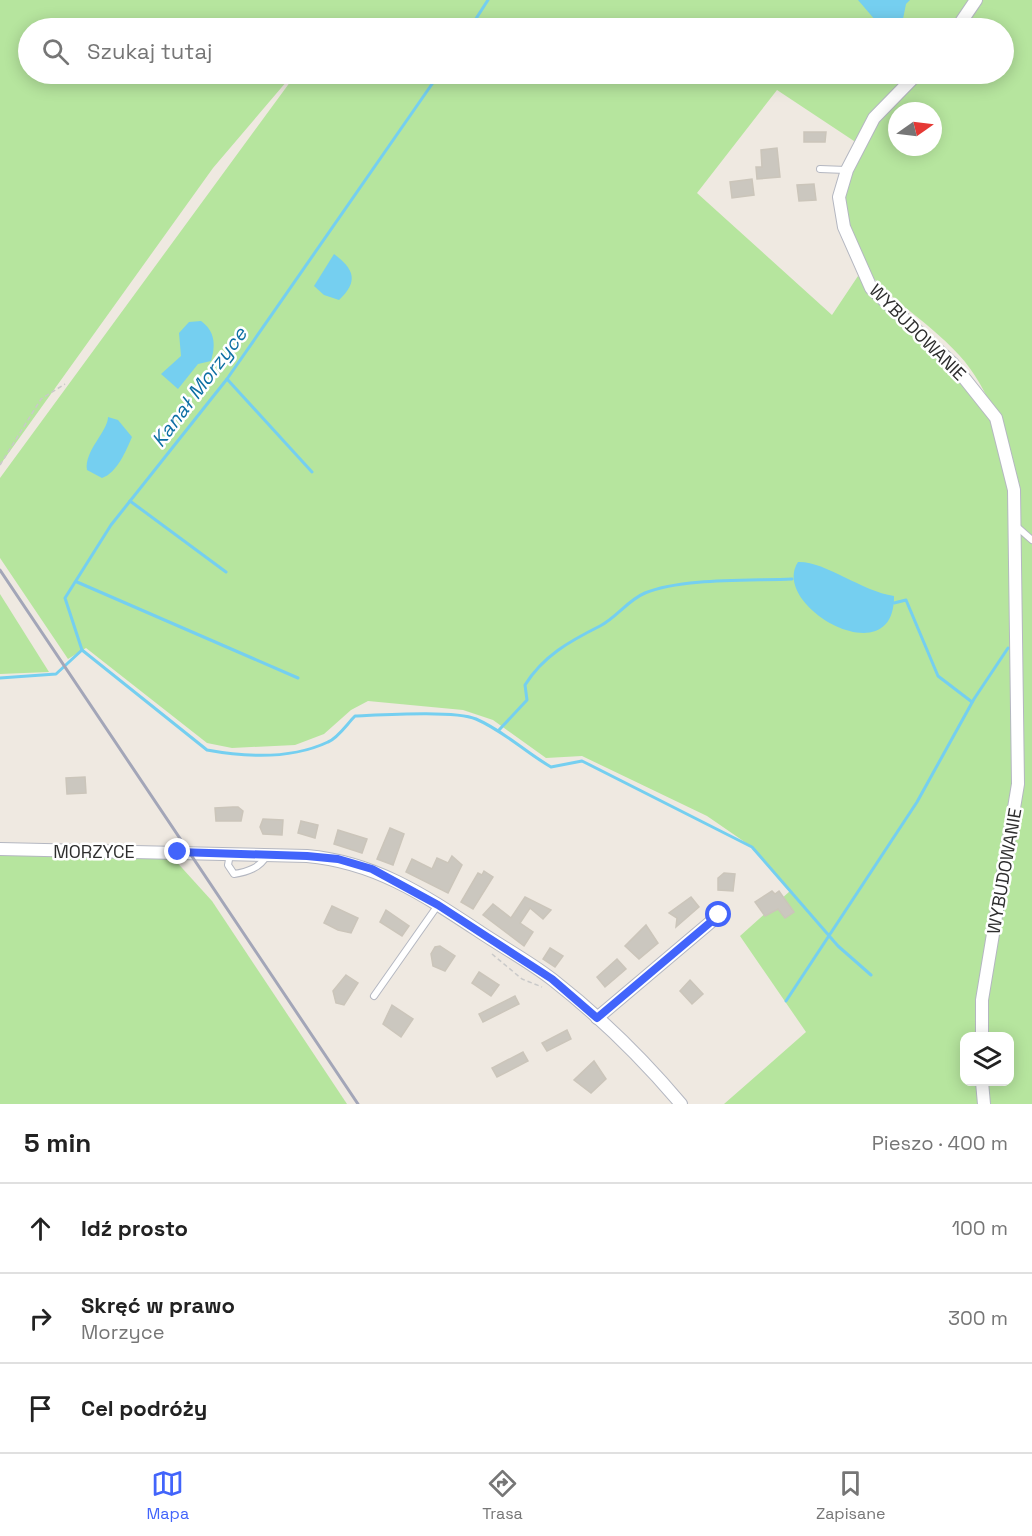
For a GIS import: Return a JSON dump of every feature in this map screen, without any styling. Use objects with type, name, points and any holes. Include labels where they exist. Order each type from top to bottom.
[{"type":"street","points":[[964,18],[976,0]]},
{"type":"street","name":"WYBUDOWANIE","points":[[908,84],[874,118],[847,170],[839,197],[844,227],[871,288],[953,364],[996,418],[1014,490],[1018,784],[982,1000],[982,1032]]},
{"type":"street","name":"MORZYCE","points":[[0,849],[267,855],[338,859],[372,869],[438,905],[552,979],[597,1018],[681,1104]]},
{"type":"street","points":[[597,1018],[719,915]]},
{"type":"street","points":[[982,1086],[984,1104]]},
{"type":"lane","points":[[820,169],[847,170]]},
{"type":"lane","points":[[1015,525],[1032,540]]},
{"type":"lane","points":[[230,854],[228,865],[234,874],[246,872],[263,863],[267,855]]},
{"type":"lane","points":[[374,996],[438,905]]},
{"type":"path","points":[[0,465],[41,399],[65,384]]},
{"type":"path","points":[[490,952],[496,960],[522,978],[546,989]]},
{"type":"green space","points":[[0,0],[1032,0],[1032,1104],[724,1104],[806,1032],[740,936],[790,891],[752,847],[707,816],[582,756],[546,758],[493,720],[463,710],[368,701],[351,710],[324,734],[295,745],[232,748],[207,743],[86,648],[68,659],[0,558],[0,478],[289,84],[1014,84],[1014,18],[18,18],[18,84],[284,84],[213,168],[0,465]],"holes":[[[777,90],[860,145],[842,200],[847,233],[857,255],[886,291],[941,337],[965,361],[980,383],[994,414],[858,276],[832,315],[697,193]]]},
{"type":"green space","points":[[0,594],[49,672],[0,674]]},
{"type":"green space","points":[[0,855],[173,858],[212,901],[347,1104],[0,1104]]},
{"type":"water","points":[[858,0],[910,0],[906,4],[903,18],[873,18]]},
{"type":"water","points":[[334,254],[346,265],[352,276],[349,287],[339,300],[324,295],[314,286]]},
{"type":"water","points":[[201,321],[212,334],[214,349],[211,361],[198,364],[178,389],[161,374],[181,356],[179,333],[189,322]]},
{"type":"water","points":[[108,417],[118,420],[132,437],[117,467],[102,478],[87,470],[87,463]]},
{"type":"water","points":[[798,562],[820,566],[869,588],[894,596],[889,620],[875,631],[856,632],[836,626],[816,613],[801,597],[794,579]]},
{"type":"building","points":[[804,132],[826,132],[825,142],[804,142]]},
{"type":"building","points":[[777,148],[780,177],[757,179],[756,167],[762,167],[761,150]]},
{"type":"building","points":[[752,179],[754,195],[732,198],[730,182]]},
{"type":"building","points":[[814,184],[816,200],[799,201],[797,185]]},
{"type":"building","points":[[85,777],[86,793],[67,794],[66,778]]},
{"type":"building","points":[[238,807],[243,811],[241,821],[216,821],[215,808]]},
{"type":"building","points":[[263,819],[283,820],[282,835],[263,834],[260,827]]},
{"type":"building","points":[[301,821],[318,825],[315,838],[298,833]]},
{"type":"building","points":[[390,828],[404,834],[393,865],[377,859]]},
{"type":"building","points":[[338,830],[367,839],[362,853],[334,844]]},
{"type":"building","points":[[452,856],[462,865],[448,893],[406,872],[412,859],[432,869],[437,858],[448,863]]},
{"type":"building","points":[[484,871],[493,877],[473,909],[461,902],[478,873],[482,875]]},
{"type":"building","points":[[724,873],[735,874],[733,891],[718,890],[718,878]]},
{"type":"building","points":[[772,891],[775,894],[779,891],[794,912],[785,918],[778,909],[765,916],[755,902]]},
{"type":"building","points":[[525,897],[551,910],[543,919],[530,908],[520,923],[533,932],[524,946],[483,915],[493,904],[511,918]]},
{"type":"building","points":[[691,897],[699,907],[676,927],[677,918],[669,913]]},
{"type":"building","points":[[332,906],[358,918],[351,933],[324,923]]},
{"type":"building","points":[[386,910],[409,926],[402,936],[380,922]]},
{"type":"building","points":[[646,925],[658,943],[639,959],[625,946]]},
{"type":"building","points":[[440,946],[455,956],[445,971],[433,966],[431,954],[435,947]]},
{"type":"building","points":[[550,948],[563,956],[555,967],[543,959]]},
{"type":"building","points":[[617,959],[626,969],[605,987],[597,977]]},
{"type":"building","points":[[479,972],[499,985],[491,996],[472,983]]},
{"type":"building","points":[[346,975],[358,983],[344,1005],[336,1003],[333,991]]},
{"type":"building","points":[[690,980],[703,994],[692,1004],[680,991]]},
{"type":"building","points":[[515,996],[519,1004],[483,1022],[479,1014]]},
{"type":"building","points":[[392,1005],[413,1019],[401,1037],[383,1024]]},
{"type":"building","points":[[567,1030],[571,1039],[547,1051],[542,1043]]},
{"type":"building","points":[[523,1052],[528,1061],[497,1077],[492,1068]]},
{"type":"building","points":[[594,1061],[606,1079],[591,1093],[574,1080]]},
{"type":"waterway","name":"Kanał Morzyce","points":[[476,18],[488,0]]},
{"type":"waterway","name":"Kanał Morzyce","points":[[0,678],[56,674],[82,650],[65,598],[111,525],[227,379],[432,84]]},
{"type":"waterway","points":[[227,379],[312,472]]},
{"type":"waterway","points":[[130,501],[226,572]]},
{"type":"waterway","points":[[499,730],[527,700],[525,685],[540,666],[568,644],[606,623],[639,596],[660,588],[678,585],[737,580],[792,579]]},
{"type":"waterway","points":[[77,582],[298,678]]},
{"type":"waterway","points":[[894,603],[906,600],[938,676],[972,702]]},
{"type":"waterway","points":[[786,1001],[917,802],[974,699],[1008,648]]},
{"type":"waterway","points":[[82,650],[207,750],[252,755],[284,754],[314,748],[332,740],[355,716],[435,714],[476,719],[496,729],[551,767],[582,761],[752,847],[838,946],[871,975]]},
{"type":"railway","points":[[0,570],[358,1104]]},
{"type":"route","points":[[178,852],[307,856],[338,859],[372,869],[416,891],[552,979],[597,1018],[719,915]]}]
